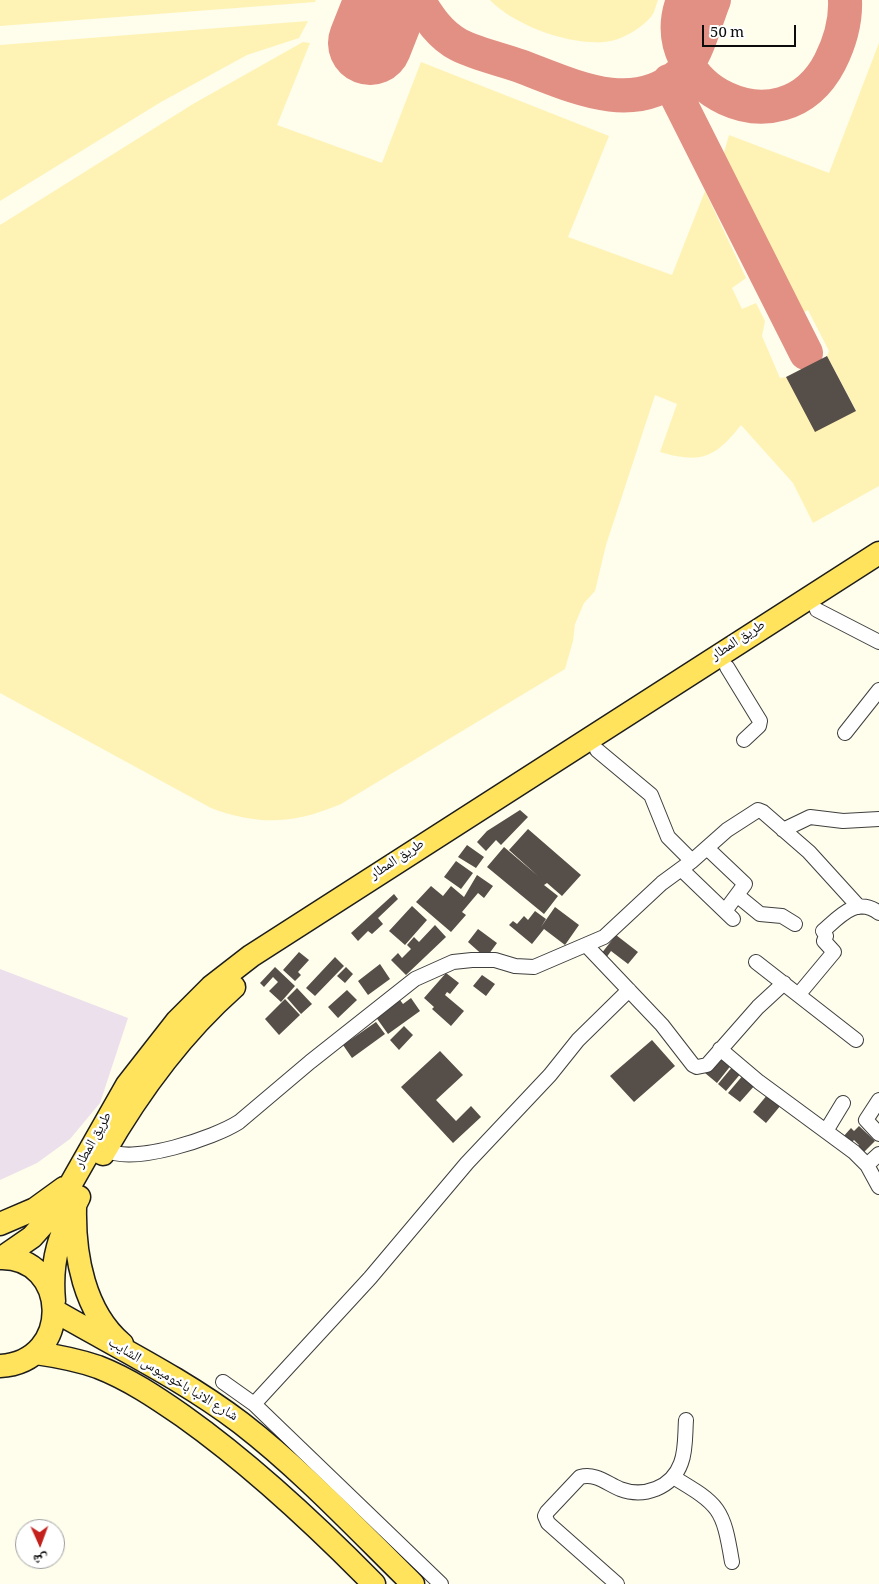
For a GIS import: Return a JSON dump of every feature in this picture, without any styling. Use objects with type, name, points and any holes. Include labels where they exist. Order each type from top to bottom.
[{"type":"main road","name":"طريق المطار","points":[[36,1353],[51,1332],[54,1306],[52,1279],[54,1258],[60,1237],[143,1077],[198,1000],[251,956],[879,553]]},
{"type":"main road","name":"طريق المطار","points":[[1,1258],[32,1237],[61,1203],[107,1118],[143,1077],[240,982],[596,750],[879,570]]},
{"type":"main road","points":[[0,1224],[35,1209],[74,1180]]},
{"type":"main road","points":[[75,1205],[77,1253],[90,1298],[115,1339],[134,1355]]},
{"type":"main road","points":[[1,1258],[23,1263],[39,1274],[50,1291],[54,1306]]},
{"type":"main road","name":"شارع الانبا باخوميوس الشايب","points":[[54,1306],[240,1423],[308,1480],[413,1584]]},
{"type":"main road","points":[[0,1366],[22,1362],[36,1353]]},
{"type":"main road","name":"شارع الانبا باخوميوس الشايب","points":[[36,1353],[79,1361],[100,1368],[170,1407],[226,1448],[276,1491],[374,1584]]},
{"type":"street","points":[[817,610],[879,642]]},
{"type":"street","points":[[727,667],[760,721],[758,726],[744,740]]},
{"type":"street","points":[[845,733],[879,690]]},
{"type":"street","points":[[596,750],[651,795],[668,837],[687,865],[729,915],[745,884],[707,848]]},
{"type":"street","points":[[106,1150],[121,1154],[164,1149],[224,1132],[272,1095],[399,990],[435,969],[453,962],[472,960],[494,960],[515,966],[534,967],[611,932],[662,883],[687,865],[729,828],[745,820],[758,810],[809,852],[859,906]]},
{"type":"street","points":[[783,830],[810,818],[843,821],[879,819]]},
{"type":"street","points":[[738,896],[760,914],[782,916],[795,924]]},
{"type":"street","points":[[799,994],[834,952],[824,941],[826,936],[817,928],[847,910],[859,906],[870,907],[879,913]]},
{"type":"street","points":[[586,945],[662,1025],[693,1065],[697,1067],[706,1065],[758,1008],[784,983]]},
{"type":"street","points":[[756,962],[856,1040]]},
{"type":"street","points":[[254,1404],[370,1278],[467,1163],[550,1075],[578,1040],[629,990]]},
{"type":"street","points":[[720,1049],[759,1082],[826,1130],[867,1165],[879,1187]]},
{"type":"street","points":[[879,1100],[866,1122],[879,1134]]},
{"type":"street","points":[[826,1130],[843,1103]]},
{"type":"street","points":[[867,1165],[879,1154]]},
{"type":"street","points":[[223,1382],[254,1404],[441,1584]]},
{"type":"street","points":[[617,1584],[548,1524],[545,1516],[580,1477],[594,1476],[619,1489],[638,1493],[661,1487],[673,1477],[683,1456],[686,1420]]},
{"type":"street","points":[[673,1477],[708,1498],[719,1511],[726,1526],[732,1562]]},
{"type":"shaded area","points":[[0,969],[128,1018],[100,1103],[70,1139],[37,1163],[0,1180]]},
{"type":"sand","points":[[0,0],[316,0],[315,2],[0,26]]},
{"type":"sand","points":[[490,0],[658,0],[653,14],[640,27],[611,41],[597,42],[564,38],[546,33],[514,18]]},
{"type":"sand","points":[[308,21],[299,38],[247,55],[161,102],[0,201],[0,45]]},
{"type":"sand","points":[[303,42],[310,43],[277,125],[382,163],[421,62],[609,136],[568,237],[672,275],[705,191],[746,278],[732,288],[742,309],[756,303],[765,321],[762,336],[780,378],[786,377],[856,410],[827,356],[829,351],[808,310],[801,314],[723,156],[729,135],[829,173],[879,43],[879,486],[813,523],[793,483],[741,425],[723,445],[706,455],[686,457],[660,452],[677,404],[655,395],[606,545],[595,591],[584,603],[575,624],[573,641],[565,669],[341,804],[308,816],[292,819],[261,820],[228,814],[211,808],[0,693],[0,225],[193,104]]},
{"type":"building","points":[[827,356],[856,411],[815,432],[786,377]]},
{"type":"building","points":[[520,810],[528,817],[501,845],[496,840],[486,851],[477,842],[487,831]]},
{"type":"building","points":[[528,829],[581,875],[562,896],[547,883],[544,885],[558,896],[544,914],[487,867],[504,847],[538,876],[509,850]]},
{"type":"building","points":[[467,845],[484,857],[476,868],[458,857]]},
{"type":"building","points":[[456,861],[473,873],[461,889],[444,877]]},
{"type":"building","points":[[477,875],[493,886],[484,898],[478,893],[462,912],[466,915],[451,932],[416,902],[431,886],[443,896],[451,886],[464,897]]},
{"type":"building","points":[[394,894],[398,899],[378,918],[383,924],[372,934],[368,931],[358,941],[351,933]]},
{"type":"building","points":[[412,906],[427,920],[405,945],[389,931]]},
{"type":"building","points":[[555,907],[579,925],[565,945],[544,929],[532,944],[509,925],[513,921],[517,924],[524,916],[528,920],[535,911],[546,919],[541,927]]},
{"type":"building","points":[[435,925],[446,937],[406,975],[391,960],[398,953],[402,958],[411,949],[407,945],[414,937],[419,942]]},
{"type":"building","points":[[478,929],[497,943],[486,958],[468,942]]},
{"type":"building","points":[[616,935],[638,952],[628,964],[611,951],[606,958],[601,954]]},
{"type":"building","points":[[299,952],[309,960],[298,972],[301,975],[295,981],[283,970]]},
{"type":"building","points":[[335,957],[344,966],[315,996],[306,988]]},
{"type":"building","points":[[380,964],[390,979],[368,995],[358,981]]},
{"type":"building","points":[[275,967],[295,986],[281,1002],[269,991],[278,982],[273,977],[264,987],[260,983]]},
{"type":"building","points":[[346,967],[353,974],[345,983],[337,976]]},
{"type":"building","points":[[446,973],[459,983],[450,994],[447,992],[445,995],[464,1011],[451,1026],[432,1009],[434,1007],[424,998]]},
{"type":"building","points":[[482,975],[495,984],[486,996],[473,986]]},
{"type":"building","points":[[297,988],[312,1004],[301,1014],[287,998]]},
{"type":"building","points":[[347,990],[357,1000],[338,1018],[328,1007]]},
{"type":"building","points":[[397,996],[403,1004],[411,998],[420,1011],[388,1034],[373,1013]]},
{"type":"building","points":[[285,999],[300,1015],[279,1035],[265,1019]]},
{"type":"building","points":[[376,1022],[385,1034],[352,1058],[343,1045]]},
{"type":"building","points":[[404,1026],[413,1035],[399,1050],[390,1040]]},
{"type":"building","points":[[652,1040],[675,1066],[634,1102],[610,1076]]},
{"type":"building","points":[[440,1051],[463,1075],[436,1100],[456,1121],[471,1106],[481,1117],[453,1143],[401,1087]]},
{"type":"building","points":[[720,1055],[732,1064],[717,1083],[705,1073]]},
{"type":"building","points":[[733,1066],[742,1072],[726,1091],[718,1084]]},
{"type":"building","points":[[744,1074],[756,1084],[740,1102],[728,1093]]},
{"type":"building","points":[[768,1094],[781,1105],[766,1123],[753,1112]]},
{"type":"building","points":[[859,1126],[875,1141],[861,1155],[855,1149],[859,1145],[854,1140],[850,1144],[843,1137],[851,1128],[854,1131]]},
{"type":"taxiway","points":[[418,0],[441,31],[459,45],[579,88],[621,95],[641,94],[661,87],[679,75],[690,60],[700,40],[714,0]]},
{"type":"taxiway","points":[[683,0],[678,31],[685,59],[702,82],[726,98],[754,106],[782,104],[809,90],[830,62],[837,47],[842,32],[845,0]]},
{"type":"taxiway","points":[[669,81],[806,353]]},
{"type":"runway","points":[[370,43],[387,0]]}]
